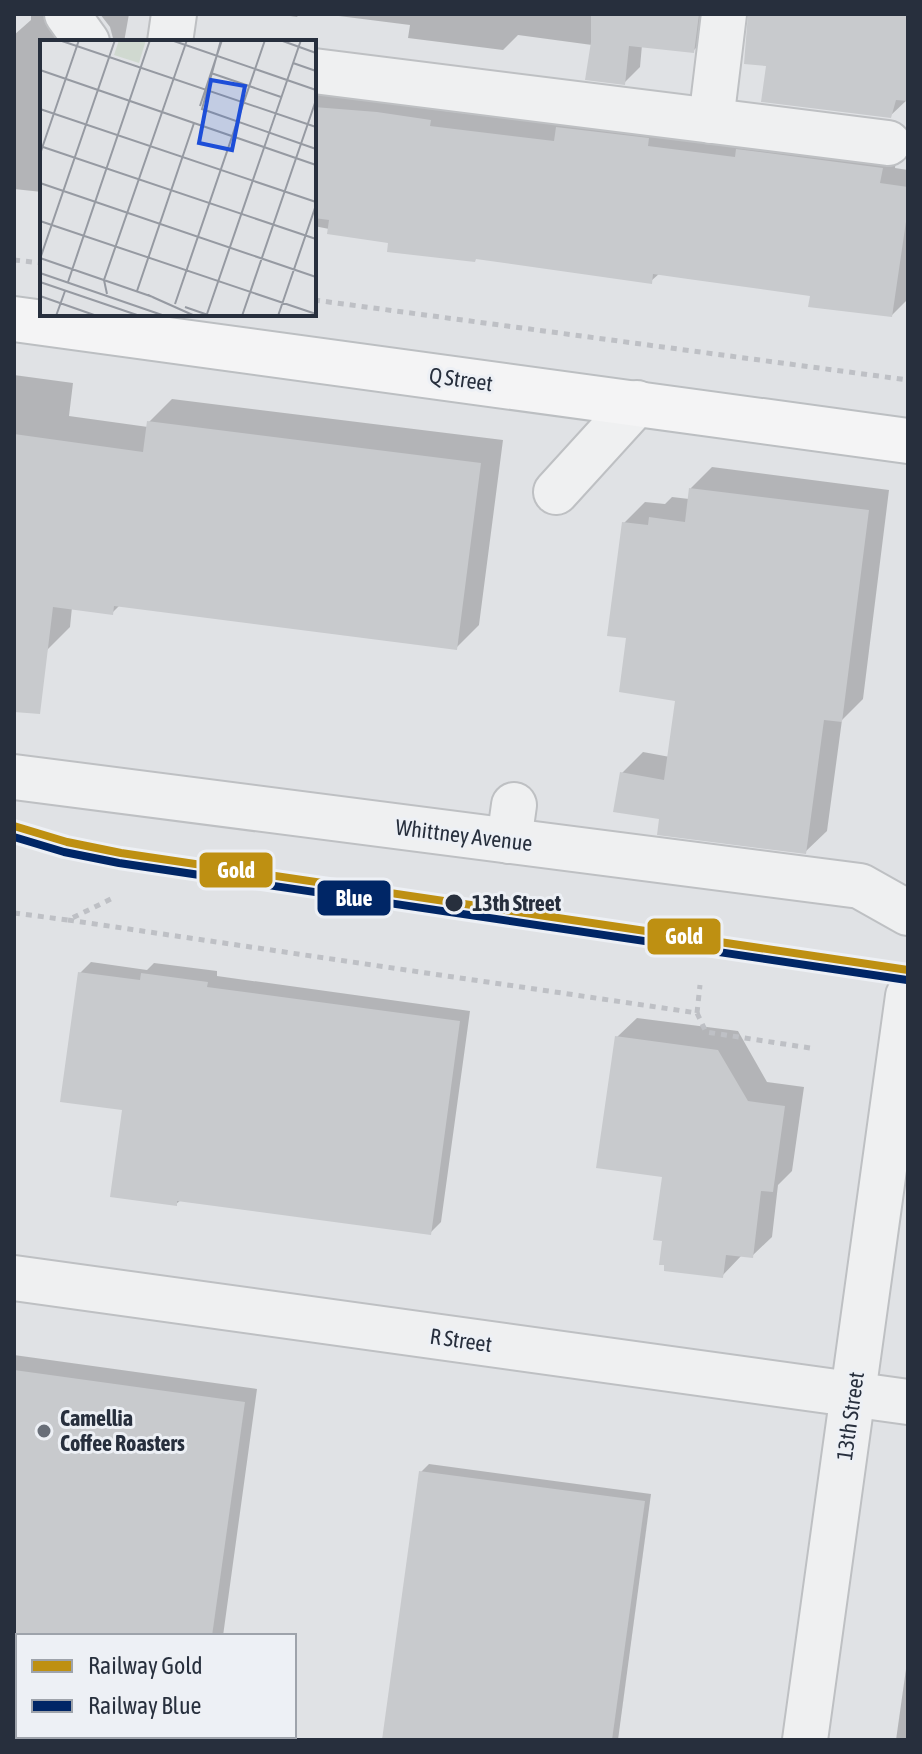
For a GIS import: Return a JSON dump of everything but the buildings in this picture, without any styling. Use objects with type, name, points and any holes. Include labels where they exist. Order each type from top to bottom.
[{"type":"main road","name":"Q Street","points":[[14,319],[908,441]]},
{"type":"street","points":[[67,14],[86,40]]},
{"type":"street","points":[[170,40],[174,14]]},
{"type":"street","points":[[711,121],[724,14]]},
{"type":"street","points":[[316,71],[888,143]]},
{"type":"street","points":[[556,492],[637,403]]},
{"type":"street","name":"Whittney Avenue","points":[[14,777],[512,823],[860,886],[908,913]]},
{"type":"street","name":"13th Street","points":[[805,1740],[908,996]]},
{"type":"street","name":"R Street","points":[[14,1278],[908,1402]]},
{"type":"path","points":[[14,260],[40,263]]},
{"type":"path","points":[[316,300],[908,380]]},
{"type":"path","points":[[68,920],[113,898]]},
{"type":"path","points":[[14,913],[697,1013]]},
{"type":"path","points":[[700,985],[697,1013],[706,1032],[810,1048]]},
{"type":"rail line","name":"Gold","points":[[14,826],[67,842],[121,853],[908,970]]},
{"type":"rail line","name":"Blue","points":[[14,837],[64,852],[119,863],[907,980]]},
{"type":"place","name":"13th Street","points":[[454,903]]},
{"type":"place","name":"Camellia Coffee Roasters","points":[[44,1431]]}]
